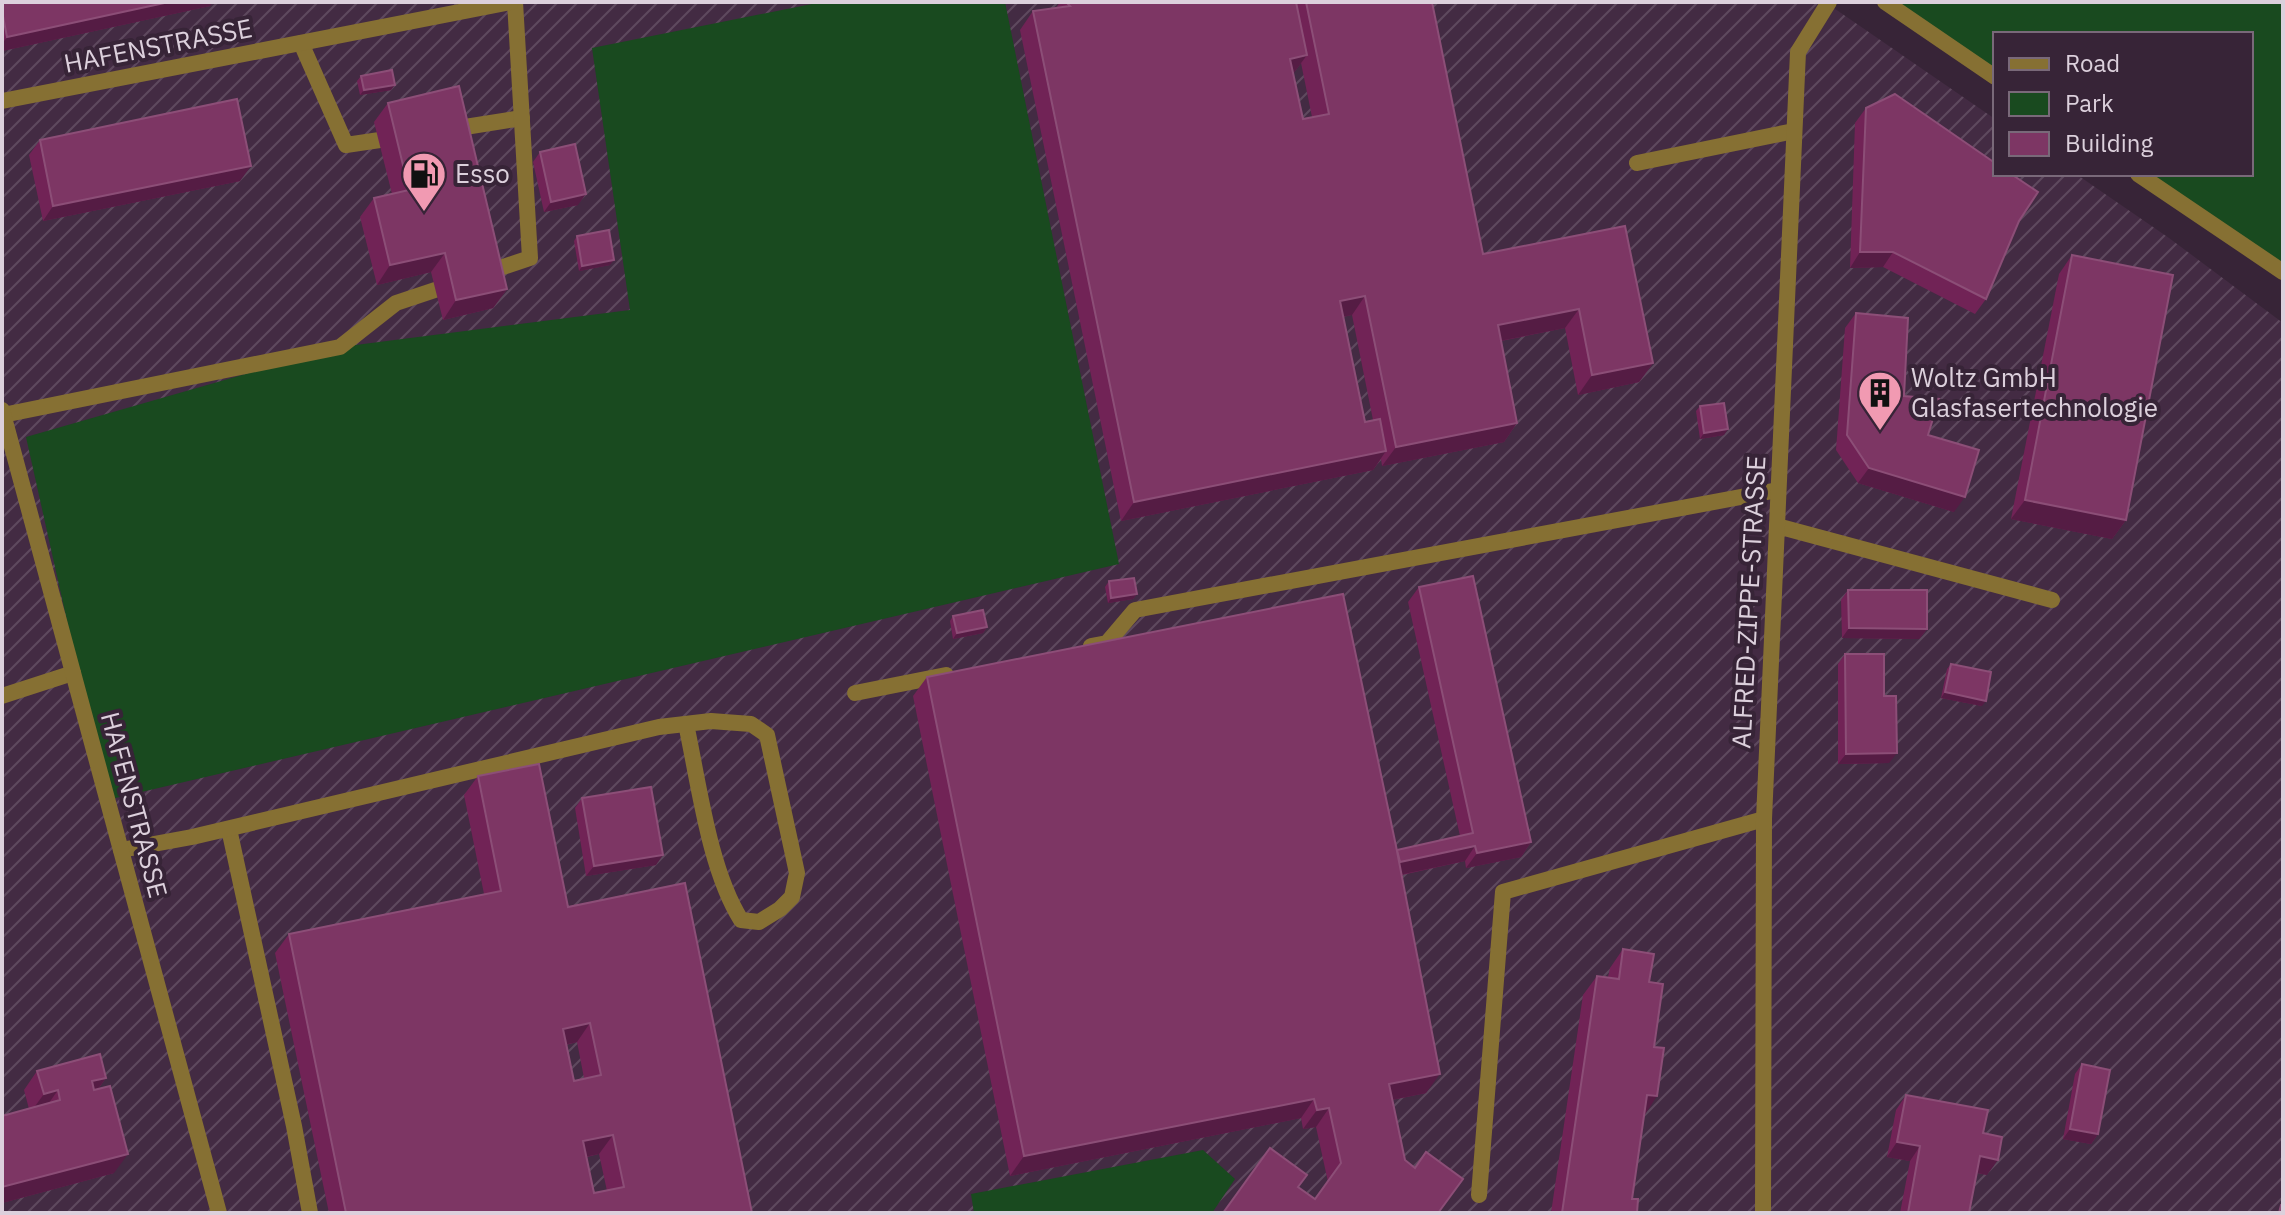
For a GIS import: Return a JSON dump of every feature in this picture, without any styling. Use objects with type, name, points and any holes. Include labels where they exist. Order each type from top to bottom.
[{"type":"street","name":"HAFENSTRASSE","points":[[2,101],[513,2]]},
{"type":"street","points":[[3,413],[340,347],[396,303],[530,258],[513,2]]},
{"type":"street","name":"ALFRED-ZIPPE-STRASSE","points":[[1763,1213],[1764,819],[1798,52],[1829,2]]},
{"type":"street","points":[[1885,2],[1993,76]]},
{"type":"street","points":[[301,43],[346,145],[522,118]]},
{"type":"street","points":[[1637,163],[1794,131]]},
{"type":"street","points":[[2141,176],[2283,272]]},
{"type":"street","name":"HAFENSTRASSE","points":[[3,413],[219,1213]]},
{"type":"street","points":[[1078,649],[1107,643],[1135,610],[1778,490]]},
{"type":"street","points":[[1777,526],[2052,600]]},
{"type":"street","points":[[855,693],[959,672]]},
{"type":"street","points":[[2,696],[73,673]]},
{"type":"street","points":[[121,850],[229,829],[644,730],[686,724],[711,721],[751,724],[767,735],[797,873],[792,897],[759,922],[741,920],[724,882],[715,856],[686,724]]},
{"type":"street","points":[[1479,1195],[1503,892],[1764,819]]},
{"type":"street","points":[[229,829],[310,1213]]},
{"type":"shaded area","points":[[2,2],[1825,2],[1993,118],[1993,176],[2079,176],[2283,323],[2283,1213],[2,1213]]},
{"type":"green space","points":[[822,2],[1005,2],[1119,564],[107,800],[26,437],[340,347],[630,310],[592,48]]},
{"type":"green space","points":[[1885,2],[2283,2],[2283,272],[2141,176],[2253,176],[2253,32],[1993,32],[1993,76]]},
{"type":"green space","points":[[1203,1150],[1235,1179],[1212,1213],[974,1213],[971,1194]]},
{"type":"building","points":[[2,2],[169,2],[7,37]]},
{"type":"building","points":[[1066,2],[1296,2],[1307,55],[1290,59],[1303,119],[1329,114],[1306,2],[1432,2],[1483,254],[1625,226],[1653,363],[1592,375],[1579,309],[1498,325],[1517,423],[1396,447],[1365,296],[1340,301],[1365,422],[1380,419],[1386,451],[1134,502],[1033,11],[1070,6]]},
{"type":"building","points":[[392,70],[395,85],[364,90],[361,76]]},
{"type":"building","name":"Esso","points":[[459,86],[507,289],[456,300],[445,253],[390,265],[374,198],[409,190],[388,103]]},
{"type":"building","points":[[1895,94],[1993,162],[1993,176],[2014,176],[2038,192],[2019,221],[1986,299],[1893,252],[1860,252],[1866,108]]},
{"type":"building","points":[[237,99],[251,166],[53,206],[40,140]]},
{"type":"building","points":[[575,144],[586,194],[551,202],[540,152]]},
{"type":"building","points":[[609,230],[614,260],[582,266],[577,236]]},
{"type":"building","points":[[2072,255],[2173,275],[2126,520],[2025,500]]},
{"type":"building","name":"Woltz GmbH Glasfasertechnologie","points":[[1856,313],[1908,318],[1904,396],[1939,399],[1928,435],[1979,450],[1965,497],[1869,468],[1847,435]]},
{"type":"building","points":[[1724,403],[1728,429],[1704,433],[1700,406]]},
{"type":"building","points":[[1473,576],[1531,842],[1477,853],[1475,846],[1400,862],[1397,850],[1473,833],[1419,587]]},
{"type":"building","points":[[1134,578],[1137,594],[1111,598],[1109,581]]},
{"type":"building","points":[[1848,590],[1927,590],[1927,629],[1849,628]]},
{"type":"building","points":[[1343,594],[1440,1074],[1389,1084],[1405,1160],[1415,1168],[1426,1152],[1463,1179],[1438,1213],[1223,1213],[1270,1148],[1307,1175],[1298,1187],[1315,1199],[1341,1163],[1329,1108],[1317,1110],[1314,1099],[1024,1156],[927,677]]},
{"type":"building","points":[[983,610],[987,627],[957,633],[953,616]]},
{"type":"building","points":[[1845,654],[1884,654],[1884,696],[1896,696],[1897,753],[1846,754]]},
{"type":"building","points":[[1951,664],[1991,672],[1986,701],[1945,692]]},
{"type":"building","points":[[539,764],[568,907],[685,883],[752,1213],[346,1213],[289,934],[501,891],[478,776]],"holes":[[[590,1023],[601,1075],[574,1081],[563,1029]],[[613,1135],[624,1187],[594,1193],[583,1141]]]},
{"type":"building","points":[[651,787],[663,855],[594,866],[582,798]]},
{"type":"building","points":[[1623,949],[1654,954],[1649,982],[1663,984],[1654,1047],[1664,1048],[1657,1096],[1647,1095],[1632,1199],[1638,1199],[1637,1213],[1562,1213],[1597,976],[1619,979]]},
{"type":"building","points":[[100,1054],[106,1078],[92,1081],[94,1090],[110,1086],[128,1154],[2,1187],[2,1116],[60,1100],[58,1090],[44,1094],[37,1071]]},
{"type":"building","points":[[2082,1064],[2110,1070],[2098,1134],[2070,1129]]},
{"type":"building","points":[[1906,1095],[1988,1110],[1983,1133],[2002,1137],[1998,1160],[1980,1156],[1969,1213],[1908,1213],[1920,1146],[1897,1142]]},
{"type":"place","name":"Esso","points":[[424,213]]},
{"type":"place","name":"Woltz GmbH Glasfasertechnologie","points":[[1880,432]]}]
